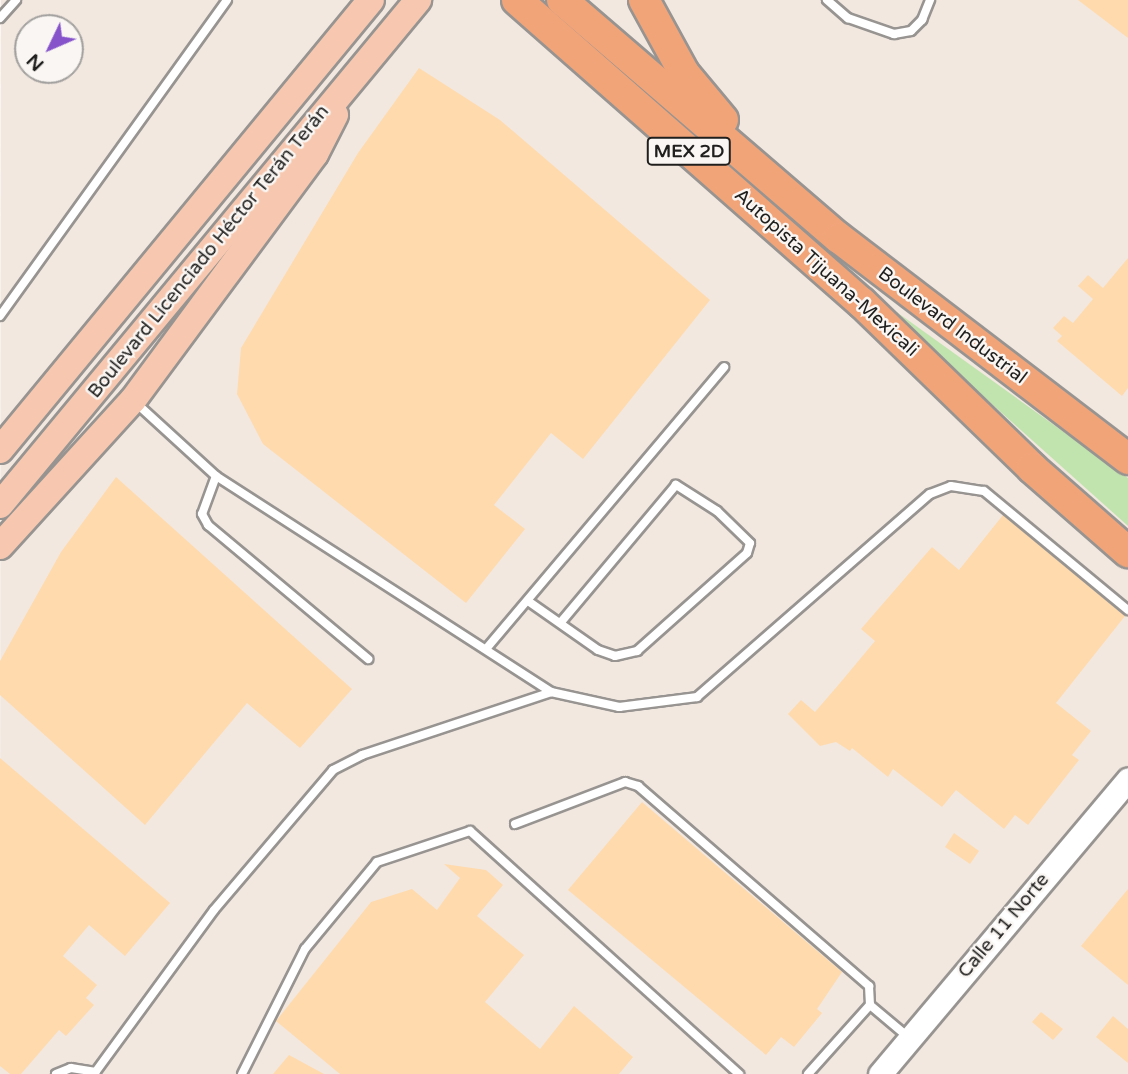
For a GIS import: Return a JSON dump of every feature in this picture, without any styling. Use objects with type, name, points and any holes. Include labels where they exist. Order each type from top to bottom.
[{"type":"highway","name":"Autopista Tijuana-Mexicali","points":[[517,0],[862,303],[1032,468],[1128,552]]},
{"type":"highway","name":"Autopista Tijuana-Mexicali","points":[[562,0],[780,187]]},
{"type":"highway","points":[[644,0],[684,73],[780,187]]},
{"type":"highway","name":"Boulevard Industrial","points":[[780,187],[868,262],[1128,459]]},
{"type":"main road","name":"Boulevard Licenciado Héctor Terán Terán","points":[[0,450],[371,0]]},
{"type":"main road","name":"Boulevard Licenciado Héctor Terán Terán","points":[[0,505],[418,0]]},
{"type":"main road","points":[[0,546],[133,400],[316,154],[348,82]]},
{"type":"street","name":"Calle 11 Norte","points":[[880,1074],[1128,779]]},
{"type":"lane","points":[[0,18],[16,0]]},
{"type":"lane","points":[[0,316],[227,0]]},
{"type":"lane","points":[[827,0],[848,18],[894,34],[911,31],[922,20],[930,0]]},
{"type":"lane","points":[[486,649],[724,367]]},
{"type":"lane","points":[[133,400],[216,476],[551,692],[620,707],[697,697],[930,494],[951,486],[984,491],[1128,610]]},
{"type":"lane","points":[[216,476],[202,514],[208,525],[368,659]]},
{"type":"lane","points":[[528,600],[562,621],[598,650],[615,656],[637,651],[747,553],[750,543],[716,511],[676,485],[562,621]]},
{"type":"lane","points":[[56,1074],[71,1068],[95,1073],[214,910],[332,770],[362,755],[551,692]]},
{"type":"lane","points":[[514,824],[625,782],[638,786],[869,986],[870,1004],[808,1074]]},
{"type":"lane","points":[[242,1074],[305,949],[377,862],[470,831],[739,1074]]},
{"type":"lane","points":[[870,1004],[909,1038]]},
{"type":"shaded area","points":[[1,0],[1128,0],[1128,1074],[0,1074]]},
{"type":"green space","points":[[859,285],[1128,478],[1128,526]]},
{"type":"building","points":[[1078,0],[1128,0],[1128,38]]},
{"type":"building","points":[[419,68],[500,120],[710,300],[583,459],[551,433],[494,505],[525,529],[466,603],[263,444],[237,394],[241,348],[358,153]]},
{"type":"building","points":[[1128,258],[1128,388],[1122,396],[1057,341],[1062,336],[1053,328],[1064,316],[1073,323],[1093,299],[1078,286],[1088,275],[1103,288]]},
{"type":"building","points":[[116,477],[352,689],[300,748],[247,703],[145,825],[0,695],[0,661],[61,552]]},
{"type":"building","points":[[1003,515],[1125,616],[1056,703],[1091,731],[1072,755],[1079,760],[1028,825],[1015,815],[1004,829],[956,790],[942,807],[893,769],[888,777],[852,748],[850,751],[836,742],[820,746],[788,714],[801,700],[815,712],[875,641],[861,629],[932,547],[959,570]]},
{"type":"building","points":[[0,758],[170,903],[125,956],[89,925],[63,956],[97,985],[86,998],[94,1005],[66,1036],[59,1030],[21,1074],[10,1074],[0,1066]]},
{"type":"building","points":[[642,802],[842,972],[817,1009],[822,1013],[794,1047],[781,1037],[766,1055],[568,890]]},
{"type":"building","points":[[954,833],[979,851],[970,864],[945,847]]},
{"type":"building","points":[[444,864],[486,870],[503,885],[477,916],[524,955],[485,1002],[540,1049],[574,1006],[633,1057],[619,1074],[340,1074],[276,1021],[371,902],[412,889],[437,910],[460,878]]},
{"type":"building","points":[[1128,889],[1128,985],[1081,946]]},
{"type":"building","points":[[1041,1012],[1063,1029],[1053,1040],[1032,1022]]},
{"type":"building","points":[[1113,1016],[1128,1029],[1128,1063],[1096,1037]]},
{"type":"building","points":[[289,1055],[324,1074],[273,1074]]}]
